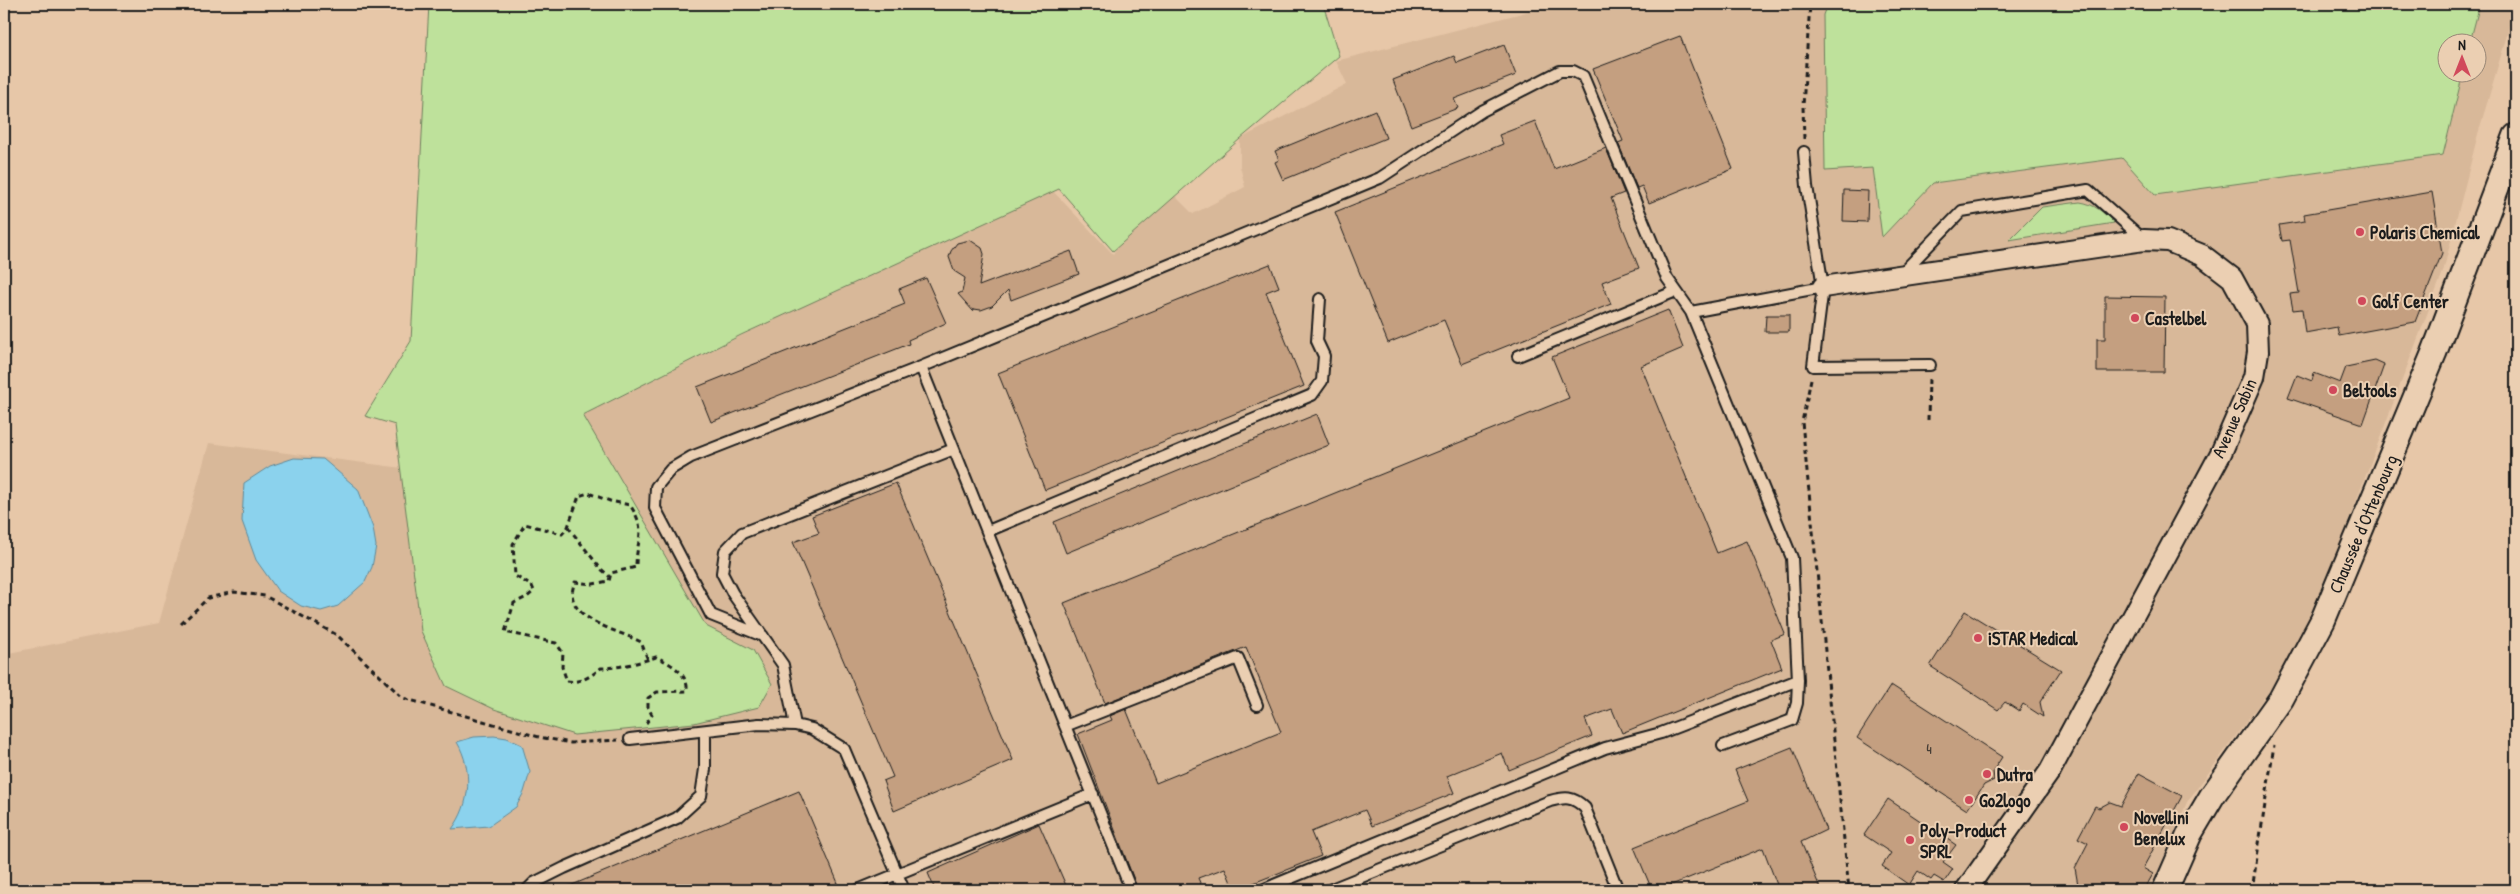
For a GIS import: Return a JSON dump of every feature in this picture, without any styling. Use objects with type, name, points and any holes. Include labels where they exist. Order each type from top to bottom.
[{"type":"street","name":"Chaussée d'Ottenbourg","points":[[2165,890],[2190,833],[2212,796],[2281,699],[2323,620],[2434,353],[2516,136]]},
{"type":"street","name":"Avenue Sabin","points":[[1823,287],[2144,240],[2168,241],[2202,255],[2232,278],[2257,324],[2258,352],[2254,377],[2220,453],[2050,771],[1966,890]]},
{"type":"lane","points":[[763,636],[711,615],[655,508],[656,487],[670,469],[691,457],[921,367],[1380,178],[1482,111],[1560,70],[1573,71],[1583,76],[1667,278],[1691,312],[1792,558],[1798,680],[1797,703],[1792,720],[1723,746]]},
{"type":"lane","points":[[1804,152],[1807,186],[1823,287],[1813,366],[1930,365]]},
{"type":"lane","points":[[1900,276],[1962,211],[2088,190],[2144,240]]},
{"type":"lane","points":[[1691,312],[1823,287]]},
{"type":"lane","points":[[1518,356],[1676,291]]},
{"type":"lane","points":[[988,531],[1312,395],[1322,381],[1324,356],[1317,341],[1320,299]]},
{"type":"lane","points":[[921,367],[1131,890]]},
{"type":"lane","points":[[794,725],[783,665],[733,594],[722,573],[725,551],[742,533],[954,449]]},
{"type":"lane","points":[[1065,726],[1238,658],[1257,705]]},
{"type":"lane","points":[[1262,890],[1605,748],[1661,733],[1798,680]]},
{"type":"lane","points":[[630,739],[705,732],[759,724],[794,725],[812,729],[825,735],[844,749],[904,890]]},
{"type":"lane","points":[[527,890],[534,883],[564,868],[678,818],[701,796],[705,769],[705,732]]},
{"type":"lane","points":[[858,890],[1093,794]]},
{"type":"lane","points":[[1329,890],[1550,800],[1566,797],[1577,800],[1585,808],[1618,890]]},
{"type":"path","points":[[1804,152],[1803,106],[1810,4]]},
{"type":"path","points":[[1928,420],[1930,365]]},
{"type":"path","points":[[1813,366],[1802,422],[1849,890]]},
{"type":"path","points":[[644,726],[652,715],[648,707],[648,698],[657,692],[688,691],[688,684],[680,672],[665,661],[656,657],[648,660],[615,668],[601,668],[592,676],[577,682],[567,681],[562,667],[563,653],[556,643],[506,632],[514,603],[527,598],[534,591],[532,586],[515,576],[513,544],[525,524],[562,534],[568,527],[579,496],[588,493],[610,501],[630,505],[636,515],[642,537],[636,549],[636,567],[611,573],[609,581],[593,584],[575,582],[571,590],[572,599],[580,611],[595,623],[641,642],[648,660]]},
{"type":"path","points":[[568,527],[601,569],[610,576]]},
{"type":"path","points":[[181,624],[208,598],[234,592],[265,596],[337,635],[403,698],[570,744],[594,744],[630,739]]},
{"type":"path","points":[[2252,890],[2275,737]]},
{"type":"shaded area","points":[[1557,4],[2516,4],[2478,134],[2443,272],[2300,649],[2187,802],[2150,890],[4,890],[4,654],[159,623],[209,443],[418,470],[583,413],[1048,186],[1113,254],[1161,182],[1193,214],[1245,187],[1240,166],[1240,139],[1347,84],[1336,61]]},
{"type":"green space","points":[[429,4],[1323,4],[1339,56],[1240,139],[1113,251],[1059,189],[741,335],[583,415],[706,626],[753,650],[772,684],[759,707],[694,723],[574,735],[494,709],[446,686],[421,631],[395,425],[365,416],[411,341]]},
{"type":"green space","points":[[1827,4],[2480,4],[2473,32],[2438,32],[2438,82],[2461,82],[2443,155],[2155,195],[2122,158],[1933,183],[1882,237],[1873,168],[1825,171],[1823,15]]},
{"type":"green space","points":[[2080,202],[2098,209],[2114,223],[2009,240],[2042,207]]},
{"type":"water","points":[[294,458],[323,459],[358,489],[373,528],[376,546],[372,567],[365,582],[338,606],[321,611],[301,606],[278,591],[256,560],[242,521],[244,483],[270,466]]},
{"type":"water","points":[[494,736],[507,738],[522,745],[530,772],[524,792],[516,807],[489,826],[452,829],[463,809],[468,787],[466,764],[457,742],[474,737]]},
{"type":"building","points":[[1680,36],[1733,169],[1649,203],[1642,186],[1637,188],[1618,143],[1623,141],[1593,69]]},
{"type":"building","points":[[1504,45],[1516,75],[1454,99],[1458,108],[1411,126],[1393,80],[1454,56],[1457,63]]},
{"type":"building","points":[[1375,110],[1386,138],[1283,180],[1275,162],[1279,160],[1275,151]]},
{"type":"building","points":[[1535,121],[1554,169],[1606,148],[1624,193],[1611,198],[1639,268],[1602,282],[1611,304],[1462,364],[1444,320],[1388,343],[1335,212],[1503,144],[1499,135]]},
{"type":"building","points":[[1844,190],[1868,191],[1867,222],[1843,221]]},
{"type":"building","points":[[2432,192],[2442,253],[2415,322],[2339,336],[2337,327],[2305,333],[2302,309],[2293,310],[2290,294],[2299,293],[2290,240],[2282,241],[2279,225],[2305,221],[2304,214]]},
{"type":"building","points":[[970,240],[982,248],[984,254],[979,286],[1071,251],[1079,274],[1011,300],[1008,290],[992,306],[981,310],[974,309],[973,311],[958,294],[962,292],[965,278],[954,271],[949,257],[957,243]]},
{"type":"building","points":[[1270,264],[1279,287],[1266,292],[1304,386],[1045,490],[998,373]]},
{"type":"building","points":[[926,278],[946,323],[908,340],[909,344],[711,422],[697,387],[905,304],[899,289]]},
{"type":"building","name":"Castelbel","points":[[2105,296],[2165,297],[2164,372],[2097,372],[2097,339],[2105,339]]},
{"type":"building","points":[[1668,310],[1683,348],[1641,366],[1717,553],[1747,541],[1785,634],[1771,640],[1782,668],[1622,733],[1612,709],[1585,719],[1592,736],[1509,770],[1502,753],[1447,776],[1454,793],[1372,826],[1365,810],[1311,832],[1321,856],[1236,890],[1234,890],[1225,868],[1198,878],[1203,890],[1138,890],[1078,734],[1112,720],[1110,716],[1126,709],[1156,783],[1281,732],[1246,647],[1105,703],[1064,603],[1569,398],[1552,357]]},
{"type":"building","points":[[1766,315],[1789,315],[1789,332],[1765,332]]},
{"type":"building","name":"Beltools","points":[[2375,361],[2384,365],[2363,424],[2288,398],[2297,375],[2312,381],[2314,373],[2340,383],[2346,367]]},
{"type":"building","points":[[1317,414],[1329,445],[1066,553],[1054,522]]},
{"type":"building","points":[[896,483],[1013,760],[894,811],[883,781],[893,777],[793,542],[819,533],[812,516]]},
{"type":"building","name":"iSTAR Medical","points":[[1965,611],[2061,670],[2040,702],[2043,717],[2023,704],[2019,711],[2005,702],[1998,710],[1930,666]]},
{"type":"building","points":[[1891,685],[2002,757],[1993,771],[1994,780],[1984,785],[1967,810],[1857,738]]},
{"type":"building","points":[[1792,747],[1826,830],[1801,842],[1821,890],[1779,890],[1763,848],[1659,890],[1652,890],[1634,847],[1748,801],[1735,770]]},
{"type":"building","name":"Novellini Benelux","points":[[2139,773],[2182,796],[2143,868],[2153,874],[2144,890],[2082,890],[2078,885],[2075,868],[2088,843],[2078,838],[2095,806],[2099,808],[2110,802],[2121,806]]},
{"type":"building","points":[[799,791],[838,883],[821,890],[560,890]]},
{"type":"building","name":"Poly-Product SPRL","points":[[1888,799],[1956,845],[1943,862],[1953,869],[1944,882],[1934,876],[1931,880],[1918,871],[1909,885],[1882,866],[1891,853],[1864,835]]},
{"type":"building","points":[[1039,824],[1068,890],[935,890],[928,873]]},
{"type":"place","name":"Polaris Chemical","points":[[2360,232]]},
{"type":"place","name":"Golf Center","points":[[2362,301]]},
{"type":"place","name":"Castelbel","points":[[2135,318]]},
{"type":"place","name":"Beltools","points":[[2333,390]]},
{"type":"place","name":"iSTAR Medical","points":[[1978,638]]},
{"type":"place","name":"Dutra","points":[[1987,774]]},
{"type":"place","name":"Go2logo","points":[[1969,800]]},
{"type":"place","name":"Novellini Benelux","points":[[2124,827]]},
{"type":"place","name":"Poly-Product SPRL","points":[[1910,840]]}]
